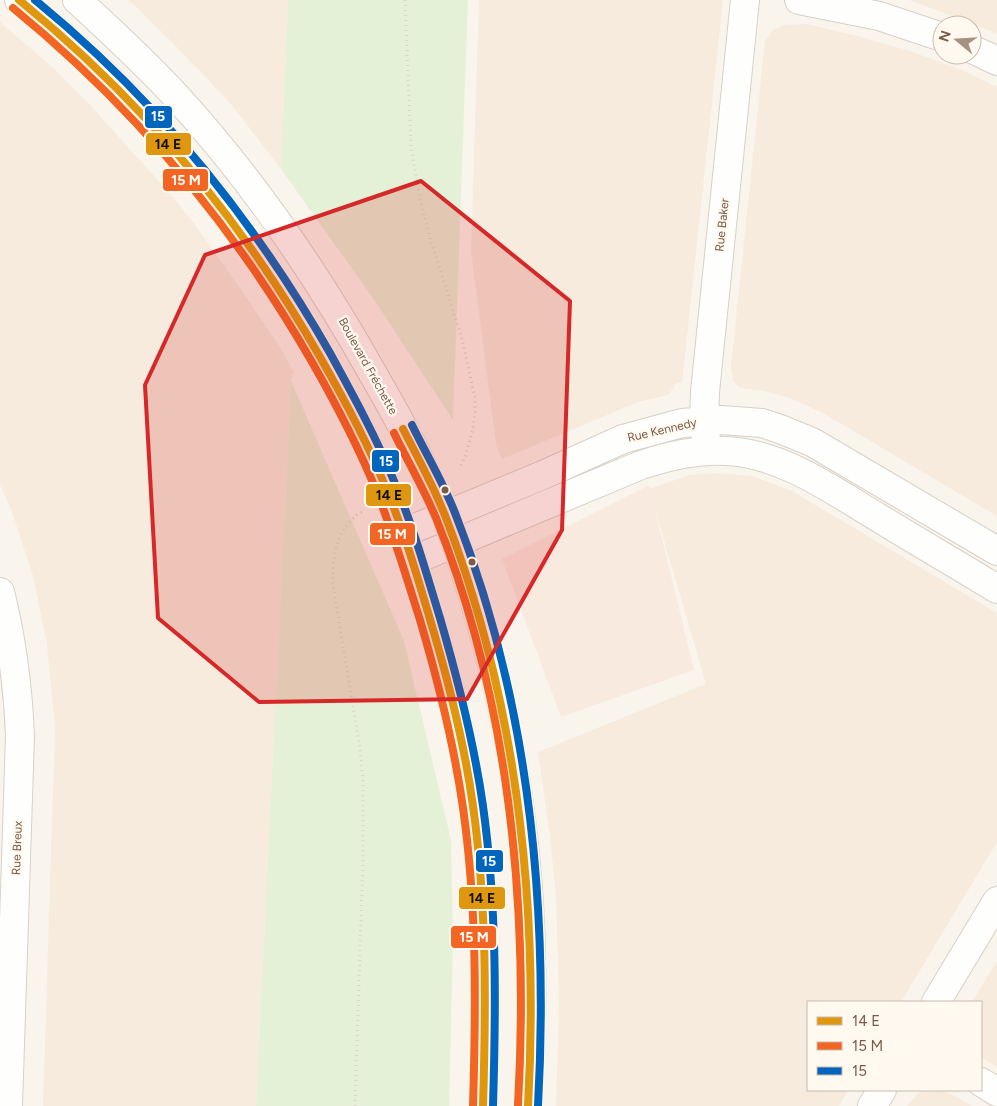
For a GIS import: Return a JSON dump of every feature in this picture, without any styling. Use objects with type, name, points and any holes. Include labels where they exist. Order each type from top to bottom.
[{"type":"street","points":[[20,0],[93,63],[148,120],[208,190],[237,229],[292,310],[322,360],[367,444],[392,502],[412,561],[451,696],[473,805],[485,943],[483,1106]]},
{"type":"street","name":"Boulevard Fréchette","points":[[77,0],[174,94],[229,157],[289,237],[321,284],[388,399],[445,516],[456,544],[490,661],[504,722],[521,830],[528,892],[531,955],[528,1106]]},
{"type":"street","name":"Rue Baker","points":[[708,451],[704,421],[706,384],[745,0]]},
{"type":"street","points":[[799,0],[879,16],[932,34]]},
{"type":"street","points":[[982,54],[997,61]]},
{"type":"street","name":"Rue Kennedy","points":[[403,533],[623,440],[682,423],[721,420],[762,423],[794,434],[833,453],[997,551]]},
{"type":"street","points":[[412,561],[641,465],[669,456],[708,451],[728,451],[766,458],[784,464],[821,483],[997,589]]},
{"type":"street","name":"Rue Breux","points":[[0,592],[18,687],[20,736],[7,956],[8,1106]]},
{"type":"street","points":[[937,1001],[997,902]]},
{"type":"street","points":[[982,1083],[997,1092]]},
{"type":"street","points":[[872,1106],[881,1091]]},
{"type":"path","points":[[405,0],[407,87],[411,147],[420,199],[431,241],[462,339],[475,398],[473,429],[465,457],[459,469]]},
{"type":"path","points":[[354,1106],[363,868],[363,781],[360,749],[333,585],[333,571],[334,557],[344,527],[355,516],[366,510]]},
{"type":"highlighted area","points":[[421,181],[570,301],[562,530],[467,699],[259,702],[158,618],[145,385],[205,255]]},
{"type":"shaded area","points":[[129,0],[288,0],[281,169],[231,104]]},
{"type":"shaded area","points":[[479,0],[723,0],[682,383],[677,383],[668,395],[638,402],[502,459],[496,444],[471,251]]},
{"type":"shaded area","points":[[909,0],[997,0],[997,34],[982,28],[982,15],[950,15]]},
{"type":"shaded area","points":[[0,22],[51,66],[93,108],[171,195],[196,226],[242,291],[278,344],[294,372],[291,381],[256,1106],[43,1106],[55,729],[47,644],[33,576],[11,509],[0,484]]},
{"type":"shaded area","points":[[807,24],[910,51],[932,59],[932,65],[948,65],[997,87],[997,516],[823,413],[790,398],[764,391],[741,388],[733,381],[731,367],[765,41],[773,30],[785,25]]},
{"type":"shaded area","points":[[715,473],[752,476],[792,491],[997,613],[997,842],[902,1001],[807,1001],[807,1091],[847,1091],[839,1106],[556,1106],[559,1004],[556,894],[538,752],[706,684],[649,489],[690,475]]},
{"type":"shaded area","points":[[649,485],[694,670],[561,717],[502,559]]},
{"type":"shaded area","points":[[997,961],[997,1067],[982,1058],[982,1001],[973,1001]]},
{"type":"shaded area","points":[[924,1091],[946,1091],[972,1106],[907,1106],[918,1093]]},
{"type":"green space","points":[[288,0],[468,0],[453,420],[375,301],[281,169]]},
{"type":"green space","points":[[291,381],[404,641],[451,840],[453,943],[449,1106],[256,1106]]},
{"type":"transit line","points":[[19,0],[64,38],[148,121],[223,210],[290,306],[320,357],[355,420],[392,502],[414,567],[449,687],[465,758],[473,806],[478,843],[483,918],[485,993],[483,1106]]},
{"type":"transit line","name":"15","points":[[35,0],[79,38],[161,119],[234,208],[300,303],[330,353],[356,400],[394,481],[419,549],[447,641],[465,711],[483,806],[488,844],[493,918],[495,994],[493,1106]]},
{"type":"transit line","points":[[13,8],[100,86],[179,171],[215,216],[282,312],[312,362],[346,425],[376,490],[399,554],[427,643],[445,713],[463,808],[468,845],[473,919],[475,994],[473,1106]]},
{"type":"transit line","name":"15","points":[[412,425],[455,513],[480,584],[501,657],[517,730],[536,880],[540,955],[541,1031],[538,1106]]},
{"type":"transit line","points":[[403,429],[441,506],[471,589],[491,661],[506,734],[518,807],[526,882],[530,956],[531,1031],[528,1106]]},
{"type":"transit line","points":[[394,433],[436,518],[461,589],[482,660],[497,734],[509,807],[516,882],[520,956],[521,1031],[518,1105]]}]
